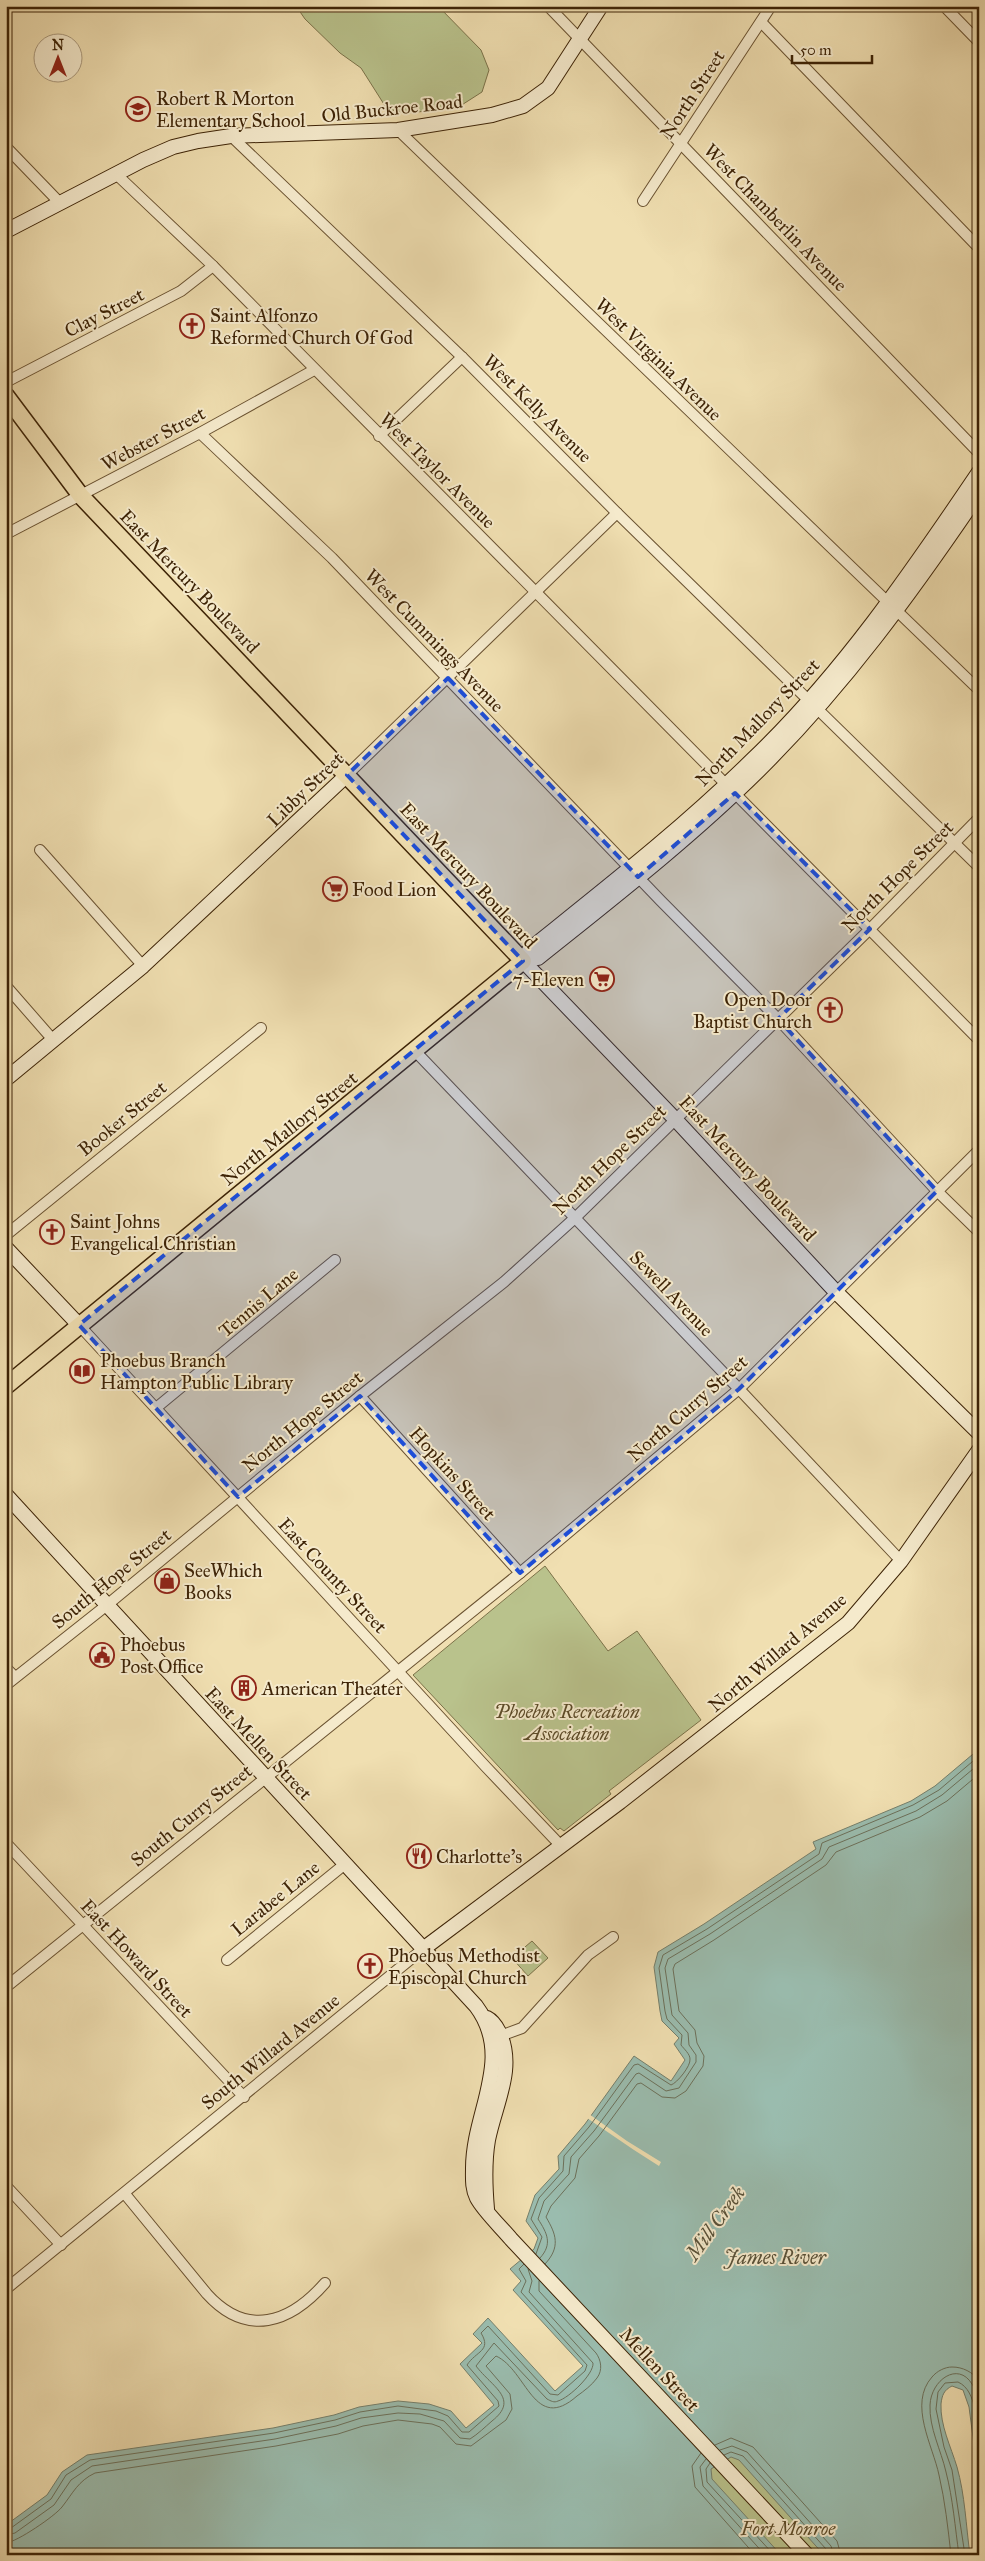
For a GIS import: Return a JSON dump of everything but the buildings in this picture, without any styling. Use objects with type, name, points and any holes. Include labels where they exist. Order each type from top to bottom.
[{"type":"main road","name":"Old Buckroe Road","points":[[6,231],[116,173],[173,147],[230,136],[398,130],[492,115],[523,106],[548,88],[600,6]]},
{"type":"main road","name":"East Mercury Boulevard","points":[[6,396],[80,496],[675,1119],[836,1292],[979,1433]]},
{"type":"main road","name":"North Mallory Street","points":[[892,608],[979,472]]},
{"type":"main road","name":"North Mallory Street","points":[[6,1386],[523,961],[538,958],[731,789],[813,704],[892,608],[979,493]]},
{"type":"main road","name":"Libby Street","points":[[6,1080],[143,966],[347,775]]},
{"type":"main road","points":[[6,1248],[79,1325]]},
{"type":"main road","name":"North Willard Avenue","points":[[562,1847],[848,1623],[900,1561],[979,1450]]},
{"type":"main road","name":"East Mellen Street","points":[[6,1495],[424,1949],[484,2017],[491,2020],[496,2037]]},
{"type":"main road","name":"South Willard Avenue","points":[[424,1949],[562,1847]]},
{"type":"main road","name":"Mellen Street","points":[[496,2037],[493,2071],[478,2124],[473,2163],[474,2188],[478,2199],[523,2251],[807,2555]]},
{"type":"street","name":"West Chamberlin Avenue","points":[[548,6],[979,453]]},
{"type":"street","name":"North Street","points":[[643,201],[771,6]]},
{"type":"street","points":[[944,6],[979,42]]},
{"type":"street","points":[[761,22],[979,248]]},
{"type":"street","name":"West Virginia Avenue","points":[[398,130],[979,690]]},
{"type":"street","name":"West Kelly Avenue","points":[[230,136],[462,357],[617,513],[979,867]]},
{"type":"street","points":[[6,147],[60,203]]},
{"type":"street","name":"West Taylor Avenue","points":[[116,173],[213,266],[379,436],[979,1040]]},
{"type":"street","name":"Clay Street","points":[[6,382],[181,291],[213,266]]},
{"type":"street","points":[[379,436],[462,357]]},
{"type":"street","name":"Webster Street","points":[[6,534],[200,433],[314,370]]},
{"type":"street","name":"West Cummings Avenue","points":[[200,433],[325,551],[778,1019],[937,1191],[979,1232]]},
{"type":"street","name":"Libby Street","points":[[347,775],[617,513]]},
{"type":"street","name":"North Hope Street","points":[[238,1497],[360,1396],[504,1282],[576,1217],[870,929],[979,818]]},
{"type":"street","points":[[40,850],[143,966]]},
{"type":"street","points":[[6,986],[54,1041]]},
{"type":"street","name":"Booker Street","points":[[6,1235],[261,1028]]},
{"type":"street","name":"Sewell Avenue","points":[[415,1051],[576,1217],[900,1561]]},
{"type":"street","name":"North Curry Street","points":[[398,1671],[520,1573],[739,1389],[979,1150]]},
{"type":"street","name":"Tennis Lane","points":[[156,1408],[336,1260]]},
{"type":"street","name":"East County Street","points":[[79,1325],[562,1847]]},
{"type":"street","name":"Hopkins Street","points":[[360,1396],[520,1573]]},
{"type":"street","name":"South Hope Street","points":[[6,1685],[238,1497]]},
{"type":"street","points":[[6,1668],[15,1677]]},
{"type":"street","name":"South Curry Street","points":[[6,1987],[398,1671]]},
{"type":"street","name":"East Howard Street","points":[[6,1842],[244,2097]]},
{"type":"street","name":"Larabee Lane","points":[[227,1960],[346,1864]]},
{"type":"street","points":[[496,2037],[517,2031],[527,2024],[588,1955],[613,1937]]},
{"type":"street","name":"South Willard Avenue","points":[[6,2289],[424,1949]]},
{"type":"street","points":[[6,2186],[61,2245]]},
{"type":"street","points":[[125,2194],[207,2294],[229,2314],[252,2320],[278,2317],[300,2308],[325,2283]]},
{"type":"highlighted area","points":[[448,678],[638,877],[735,793],[870,929],[778,1019],[937,1191],[739,1389],[520,1573],[360,1396],[238,1497],[79,1325],[523,961],[347,775]]},
{"type":"green space","points":[[296,6],[438,6],[481,50],[489,70],[482,92],[457,108],[407,113],[387,109],[361,68],[340,53],[305,19]]},
{"type":"green space","name":"Phoebus Recreation Association","points":[[545,1566],[608,1651],[637,1631],[701,1720],[609,1791],[611,1794],[564,1831],[560,1828],[558,1830],[413,1675]]},
{"type":"green space","points":[[532,1941],[548,1958],[528,1976],[512,1958]]},
{"type":"green space","name":"Fort Monroe","points":[[726,2440],[860,2555],[776,2555],[700,2472]]},
{"type":"water","name":"James River","points":[[979,1749],[979,2483],[969,2407],[963,2390],[952,2386],[947,2389],[941,2404],[944,2428],[962,2488],[970,2555],[824,2555],[739,2460],[731,2457],[711,2469],[712,2479],[781,2555],[6,2555],[6,2525],[47,2495],[62,2472],[87,2455],[273,2428],[334,2415],[359,2407],[398,2401],[429,2404],[451,2411],[466,2428],[494,2405],[460,2364],[482,2343],[473,2334],[488,2318],[555,2391],[583,2366],[513,2290],[521,2281],[510,2269],[534,2249],[538,2238],[526,2221],[535,2195],[559,2169],[558,2156],[585,2124],[634,2056],[671,2081],[685,2060],[674,2044],[679,2038],[662,2021],[654,1967],[658,1952],[704,1924],[816,1849],[813,1842],[911,1801],[935,1786]]},
{"type":"pier","points":[[589,2114],[661,2162],[659,2166],[587,2118]]},
{"type":"place","name":"Robert R Morton Elementary School","points":[[138,109]]},
{"type":"place","name":"Saint Alfonzo Reformed Church Of God","points":[[192,326]]},
{"type":"place","name":"Food Lion","points":[[335,889]]},
{"type":"place","name":"7-Eleven","points":[[602,979]]},
{"type":"place","name":"Open Door Baptist Church","points":[[830,1010]]},
{"type":"place","name":"Saint Johns Evangelical Christian","points":[[52,1232]]},
{"type":"place","name":"Phoebus Branch Hampton Public Library","points":[[82,1371]]},
{"type":"place","name":"SeeWhich Books","points":[[167,1581]]},
{"type":"place","name":"Phoebus Post Office","points":[[102,1655]]},
{"type":"place","name":"American Theater","points":[[244,1688]]},
{"type":"place","name":"Charlotte's","points":[[419,1856]]},
{"type":"place","name":"Phoebus Methodist Episcopal Church","points":[[370,1966]]},
{"type":"water label","name":"Mill Creek","points":[[715,2223]]}]
